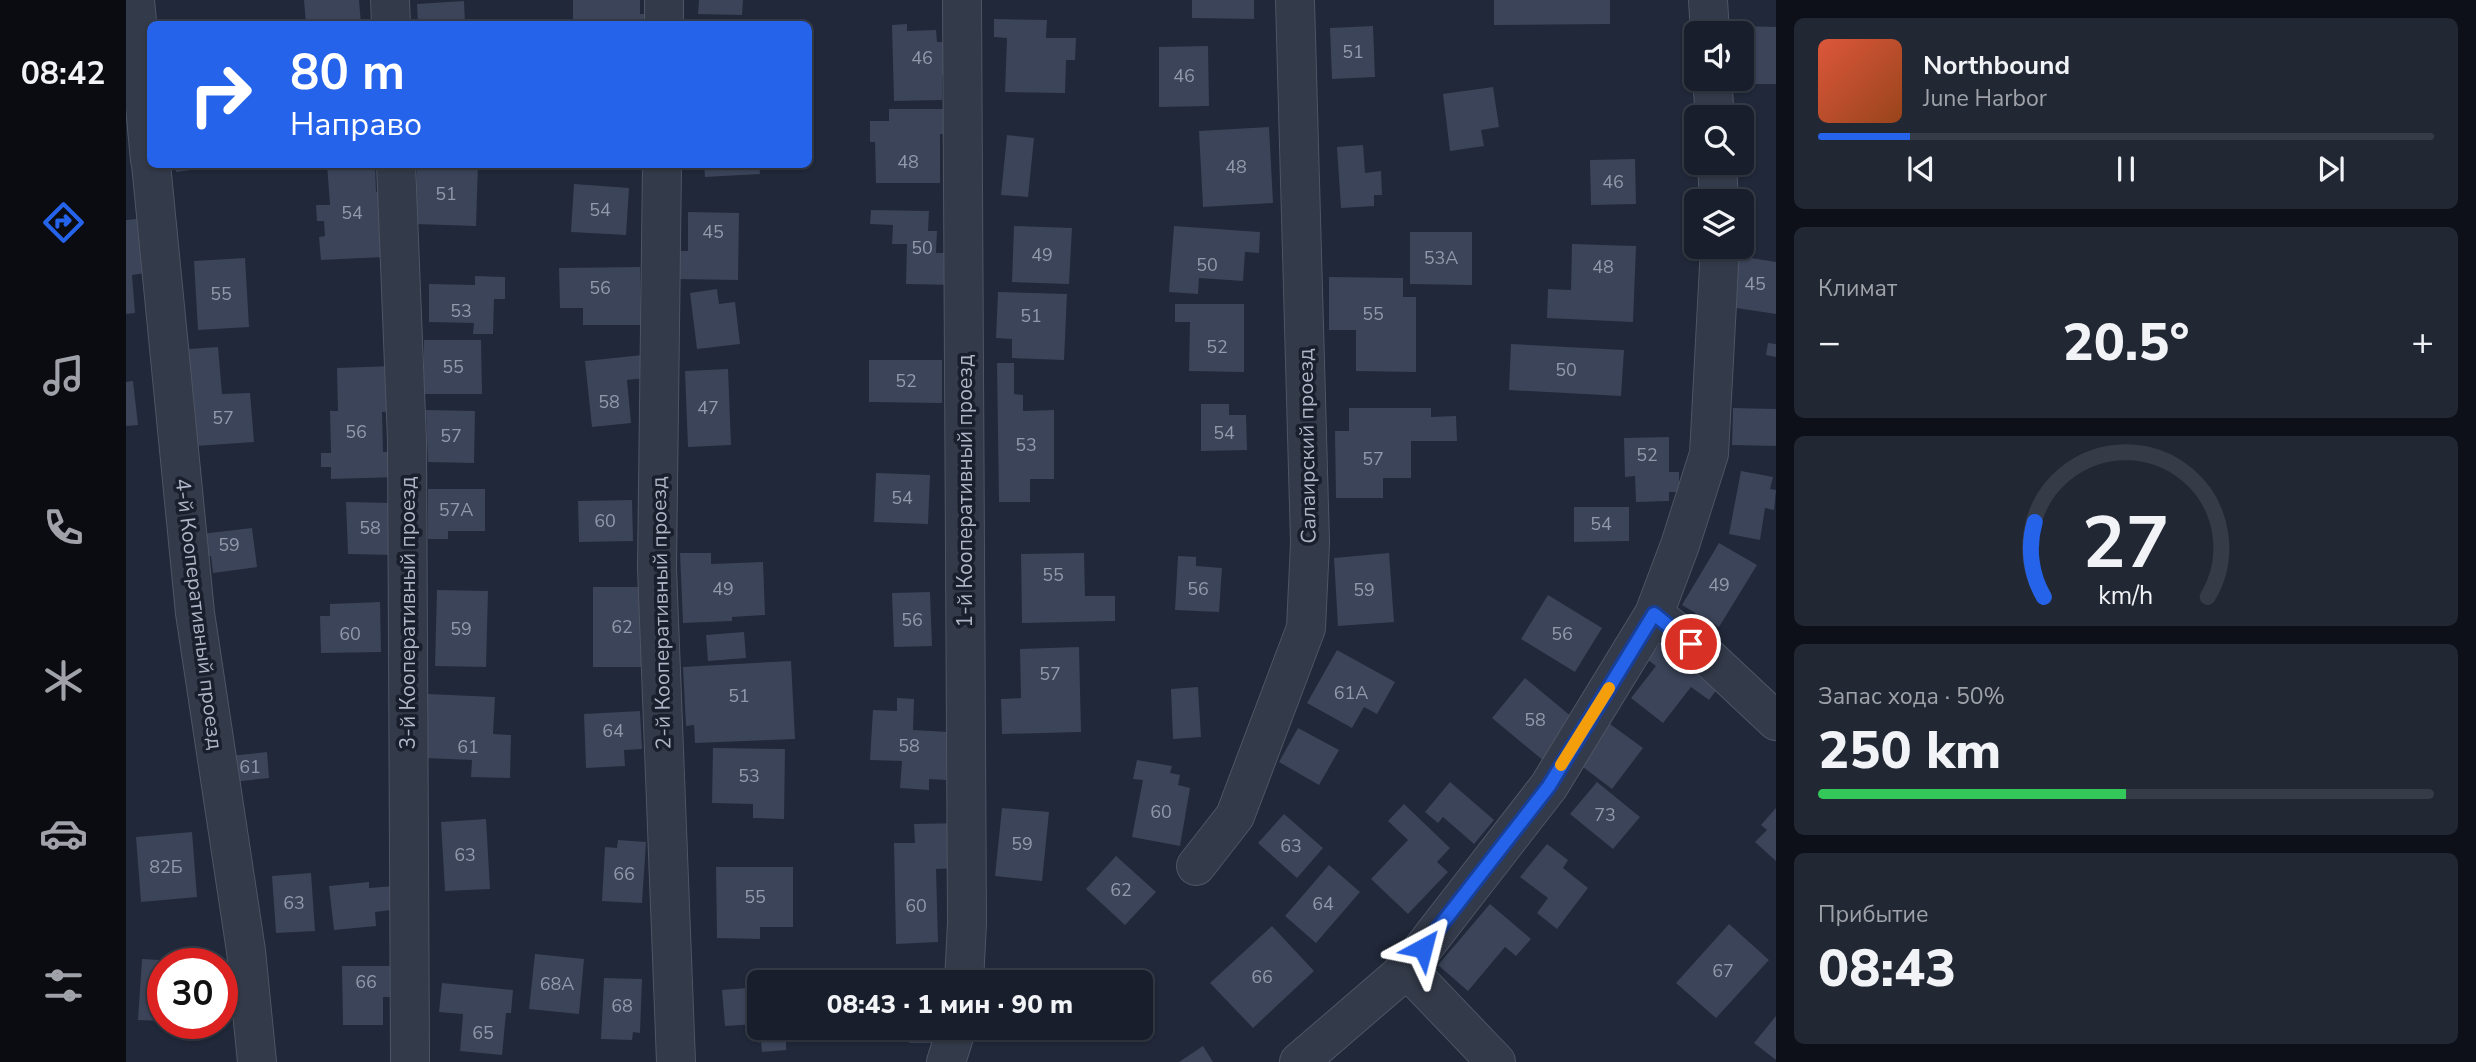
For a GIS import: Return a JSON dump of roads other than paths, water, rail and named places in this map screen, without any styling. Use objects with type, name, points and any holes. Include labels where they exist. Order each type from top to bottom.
[{"type":"street","name":"4-й Кооперативный проезд","points":[[135,0],[147,122]]},
{"type":"street","points":[[390,0],[391,21]]},
{"type":"street","points":[[664,0],[664,21]]},
{"type":"street","name":"1-й Кооперативный проезд","points":[[962,0],[967,923],[965,970]]},
{"type":"street","name":"Салаирский проезд","points":[[1196,866],[1235,816],[1306,628],[1310,543],[1294,0]]},
{"type":"street","points":[[1708,0],[1709,21]]},
{"type":"street","name":"4-й Кооперативный проезд","points":[[152,168],[195,613],[246,951],[257,1062]]},
{"type":"street","name":"3-й Кооперативный проезд","points":[[396,168],[407,441],[410,1062]]},
{"type":"street","name":"2-й Кооперативный проезд","points":[[662,168],[657,568],[676,1062]]},
{"type":"street","points":[[1299,1062],[1407,969],[1549,786],[1654,614],[1681,545],[1709,454],[1719,259]]},
{"type":"street","points":[[1654,614],[1710,659],[1776,721]]},
{"type":"street","points":[[1407,969],[1496,1062]]},
{"type":"street","points":[[946,1062],[953,1040]]}]
